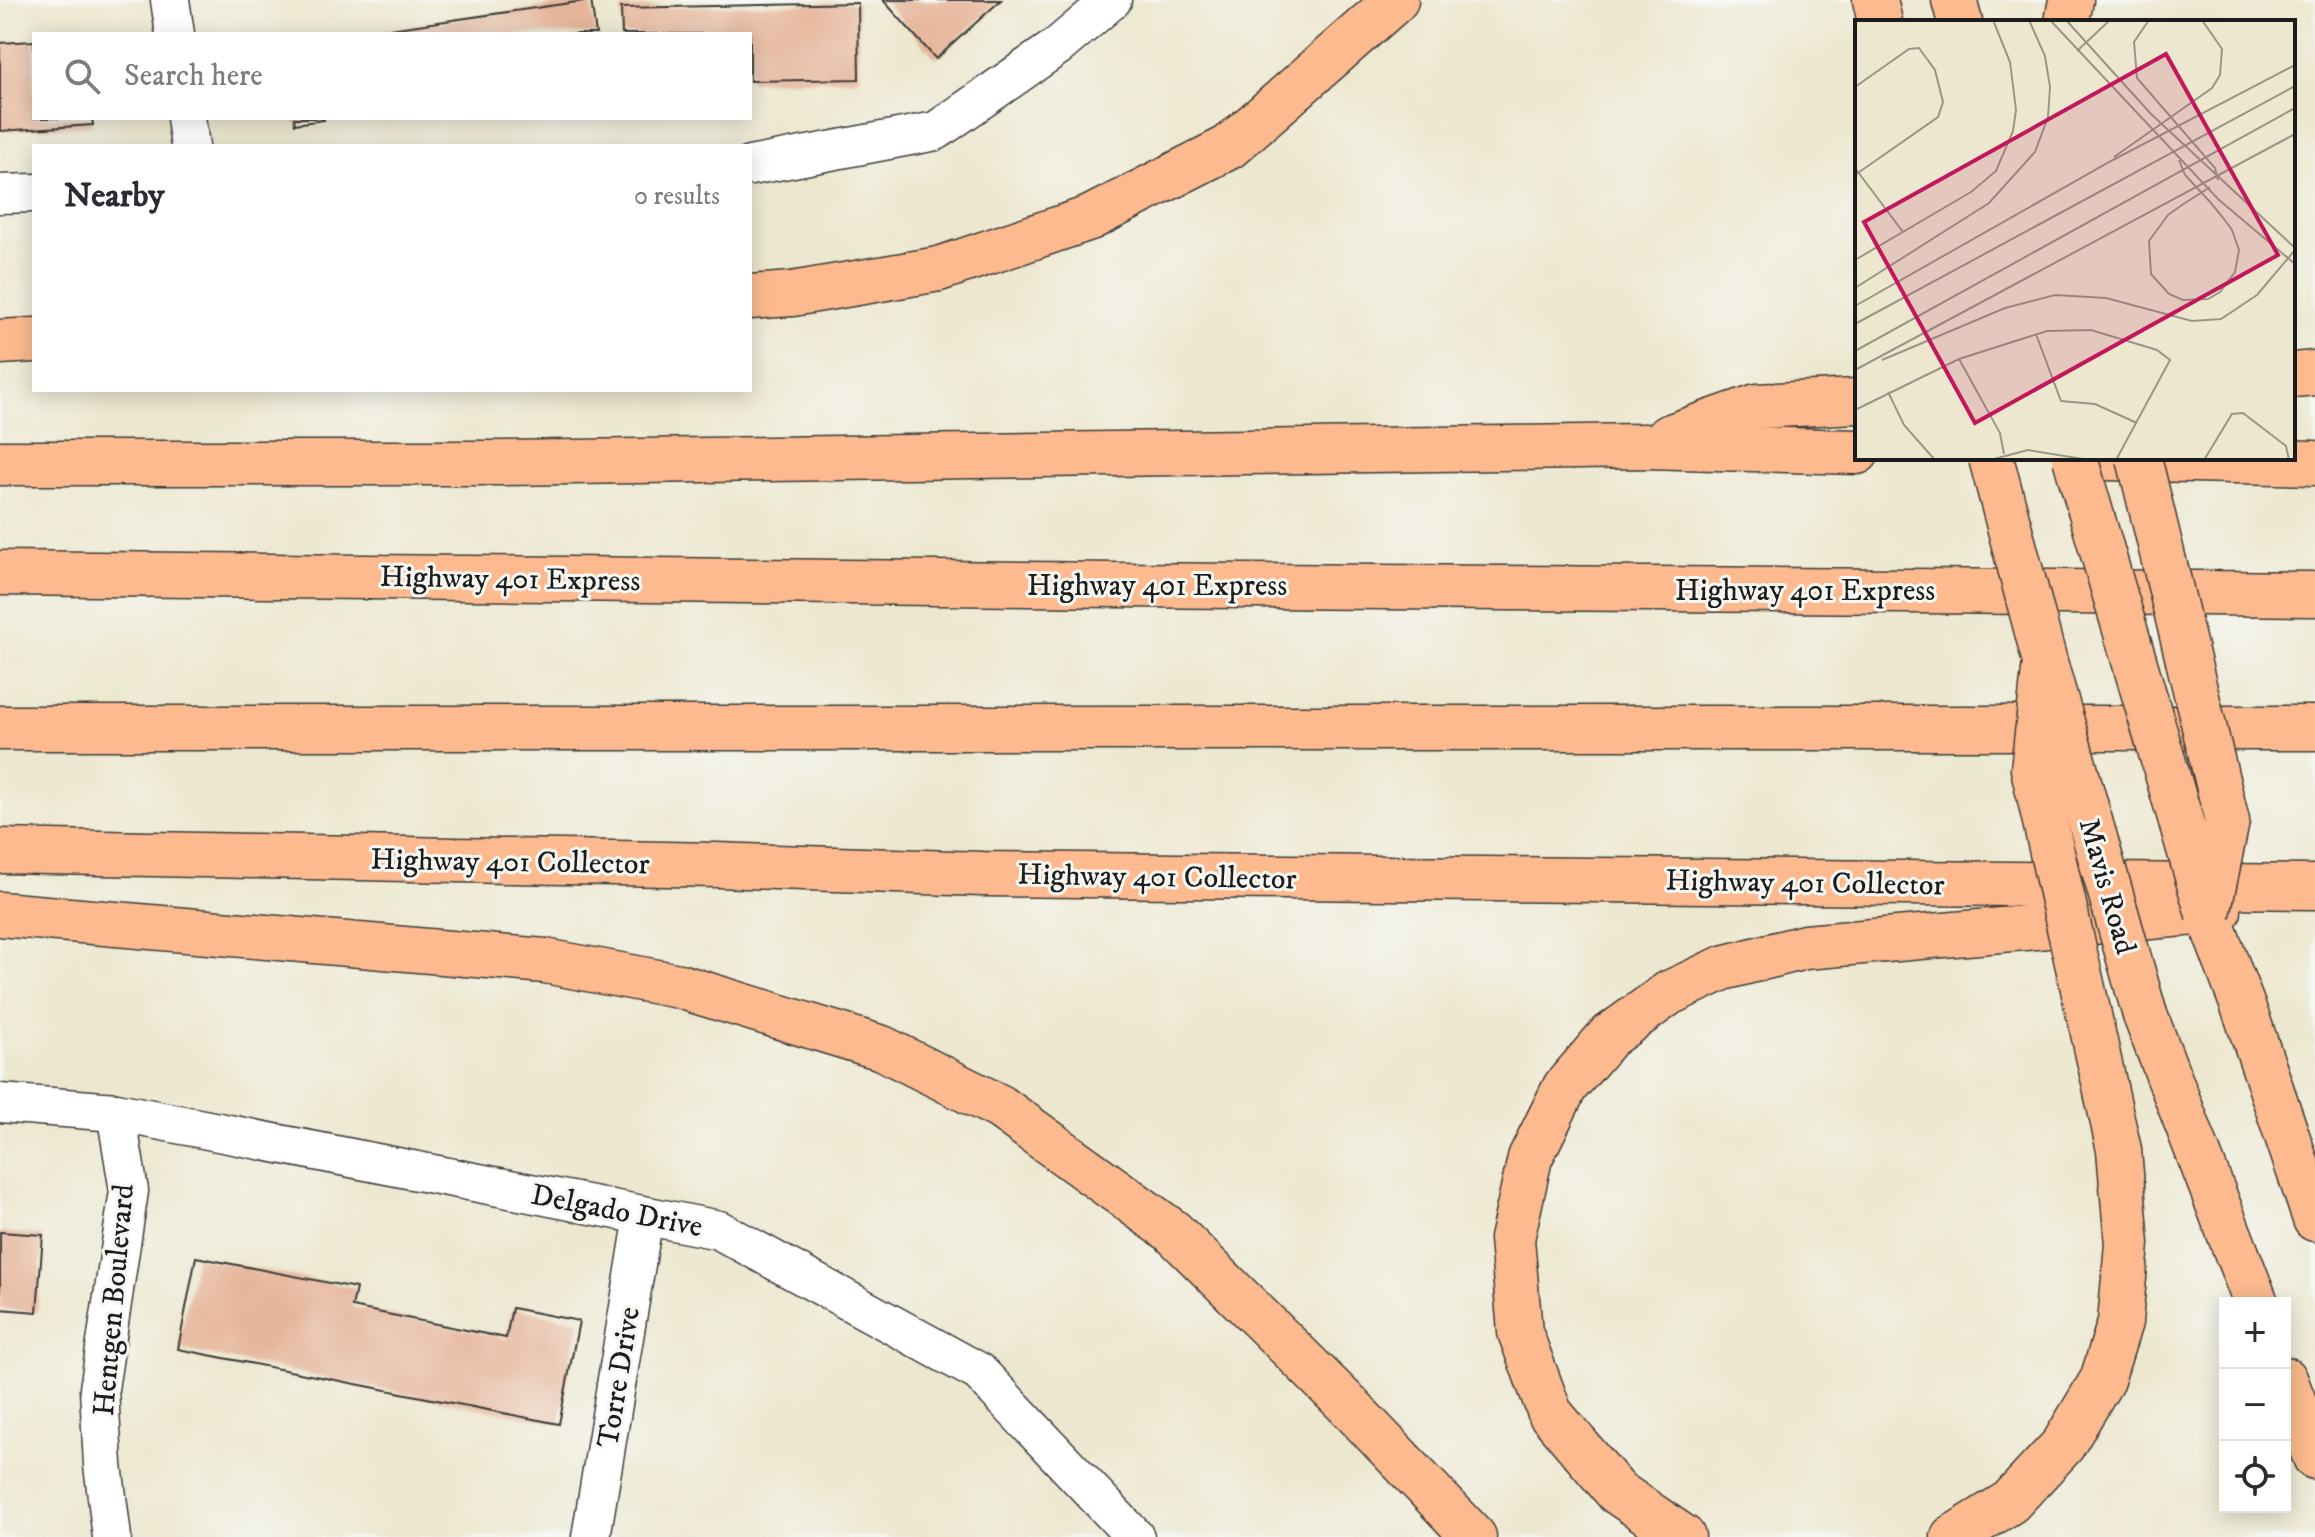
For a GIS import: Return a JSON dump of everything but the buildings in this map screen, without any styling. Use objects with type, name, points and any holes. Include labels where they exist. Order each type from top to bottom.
[{"type":"main road","points":[[752,297],[792,294],[939,269],[1090,218],[1229,147],[1396,0]]},
{"type":"main road","points":[[1875,0],[1880,20]]},
{"type":"main road","points":[[1954,0],[1959,20]]},
{"type":"main road","points":[[2067,20],[2071,0]]},
{"type":"main road","points":[[0,342],[32,340]]},
{"type":"main road","points":[[2295,375],[2315,373]]},
{"type":"main road","points":[[1643,446],[1757,406],[1855,401]]},
{"type":"main road","points":[[0,463],[504,463],[1643,446],[1855,452]]},
{"type":"main road","name":"Mavis Road","points":[[1992,460],[2145,1015],[2254,1297]]},
{"type":"main road","points":[[2076,460],[2208,914],[2247,1017],[2315,1219]]},
{"type":"main road","points":[[2139,460],[2227,821],[2208,914]]},
{"type":"main road","points":[[2190,460],[2315,463]]},
{"type":"main road","name":"Highway 401 Express","points":[[0,573],[2315,594]]},
{"type":"main road","points":[[1953,1537],[2010,1502],[2063,1445],[2102,1380],[2120,1322],[2127,1244],[2119,1150],[2033,769],[2045,662]]},
{"type":"main road","points":[[0,728],[2315,728]]},
{"type":"main road","name":"Highway 401 Collector","points":[[0,851],[701,865],[983,874],[2315,887]]},
{"type":"main road","points":[[1683,1537],[1617,1492],[1550,1413],[1520,1332],[1512,1239],[1530,1158],[1565,1087],[1608,1037],[1669,993],[1723,968],[1805,947],[2315,903]]},
{"type":"main road","points":[[0,914],[545,961],[679,986],[882,1048],[1000,1107],[1172,1231],[1346,1403],[1474,1537]]},
{"type":"main road","points":[[2291,1395],[2315,1457]]},
{"type":"street","points":[[170,0],[175,32]]},
{"type":"street","points":[[752,166],[936,131],[1058,46],[1112,0]]},
{"type":"street","points":[[186,120],[190,144]]},
{"type":"street","points":[[0,194],[32,193]]},
{"type":"street","name":"Delgado Drive","points":[[0,1103],[116,1112],[719,1230],[979,1372],[1135,1537]]},
{"type":"street","name":"Hentgen Boulevard","points":[[112,1537],[103,1465],[99,1389],[129,1191],[116,1112]]},
{"type":"street","name":"Torre Drive","points":[[591,1537],[644,1216]]}]
